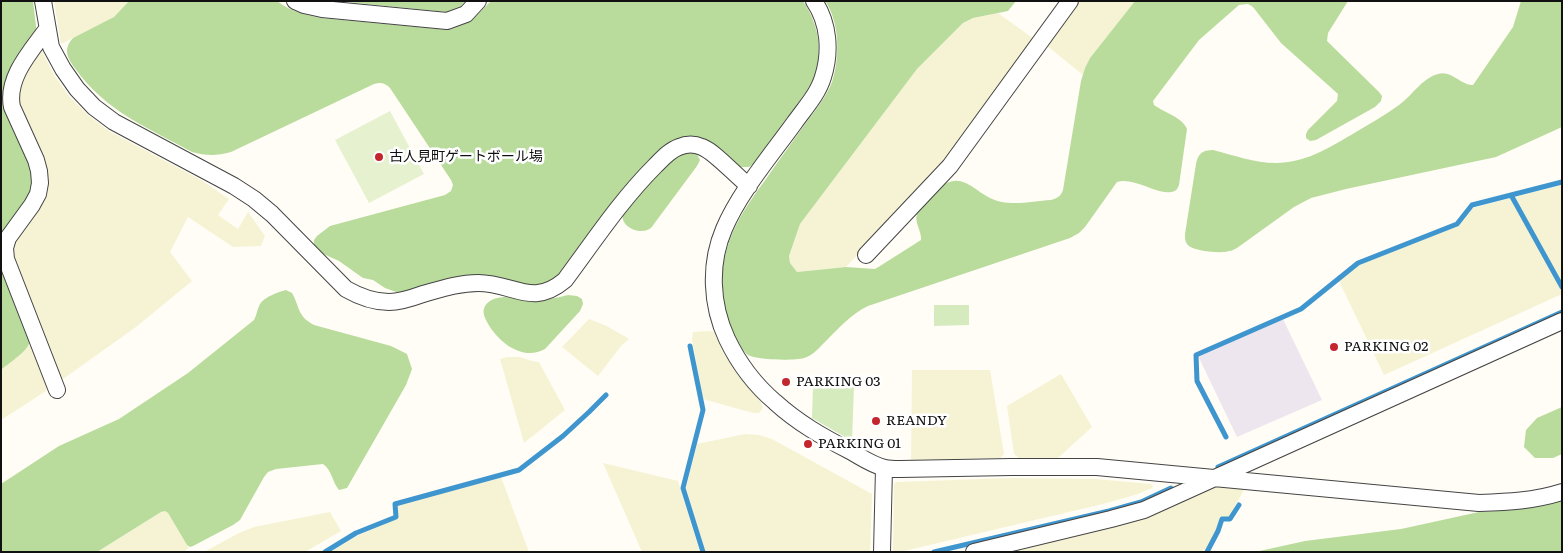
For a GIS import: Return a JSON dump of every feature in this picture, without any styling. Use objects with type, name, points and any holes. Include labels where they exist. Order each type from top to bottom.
[{"type":"street","points":[[43,1],[51,47],[77,89],[94,107],[114,122],[234,186],[254,199],[272,214],[346,289],[360,297],[376,302],[408,299],[468,283],[502,286],[530,294],[543,293],[555,288],[565,280],[634,188],[668,153],[679,147],[691,144],[703,147],[749,186]]},
{"type":"street","points":[[295,1],[322,9],[448,21],[466,14],[478,1]]},
{"type":"street","points":[[814,1],[827,31],[828,56],[823,79],[811,100],[735,207],[723,229],[714,275],[714,298],[719,323],[731,348],[767,396],[790,416],[823,437],[884,468],[1097,467],[1479,503],[1513,502],[1562,492]]},
{"type":"street","points":[[866,255],[950,166],[1070,1]]},
{"type":"street","points":[[47,29],[25,58],[11,89],[12,107],[36,160],[40,183],[38,194],[8,238],[5,248],[6,258],[57,390]]},
{"type":"street","points":[[974,552],[1111,520],[1144,510],[1562,321]]},
{"type":"street","points":[[882,552],[884,468]]},
{"type":"shaded area","points":[[54,1],[129,1],[108,21],[61,44]]},
{"type":"shaded area","points":[[1078,1],[1135,1],[1090,58],[1083,75],[1046,45]]},
{"type":"shaded area","points":[[998,13],[1034,39],[945,162],[846,267],[797,272],[790,263],[789,256],[800,224],[917,69],[963,23],[973,18]]},
{"type":"shaded area","points":[[42,51],[54,75],[69,96],[88,115],[109,131],[201,180],[229,199],[218,215],[238,229],[248,212],[265,236],[261,246],[233,247],[188,217],[170,252],[192,281],[136,327],[63,379],[58,377],[11,257],[16,90],[36,52]]},
{"type":"shaded area","points":[[1562,185],[1562,285],[1514,197]]},
{"type":"shaded area","points":[[1511,198],[1562,290],[1562,294],[1384,375],[1339,281],[1359,265],[1458,226],[1473,208]]},
{"type":"shaded area","points":[[589,319],[607,326],[629,339],[621,346],[598,376],[562,347]]},
{"type":"shaded area","points":[[1283,319],[1322,400],[1237,437],[1198,356]]},
{"type":"shaded area","points":[[693,332],[714,332],[723,352],[761,402],[763,408],[759,413],[703,399],[692,340]]},
{"type":"shaded area","points":[[33,342],[47,378],[46,391],[1,420],[1,370]]},
{"type":"shaded area","points":[[520,357],[539,362],[565,410],[524,443],[500,359]]},
{"type":"shaded area","points":[[912,370],[990,370],[1004,454],[1000,458],[911,460]]},
{"type":"shaded area","points":[[1061,374],[1092,427],[1057,459],[1019,458],[1014,454],[1007,406]]},
{"type":"shaded area","points":[[745,434],[759,435],[772,439],[872,494],[870,552],[705,552],[686,488],[697,444]]},
{"type":"shaded area","points":[[603,463],[678,481],[700,552],[642,552]]},
{"type":"shaded area","points":[[501,477],[529,552],[330,552],[357,536],[398,518],[398,505]]},
{"type":"shaded area","points":[[1011,478],[1096,479],[1151,484],[1153,486],[1138,494],[1107,503],[900,552],[893,551],[894,485],[896,482]]},
{"type":"shaded area","points":[[1216,487],[1245,488],[1229,517],[1220,517],[1216,530],[1206,549],[1200,552],[1007,552],[1113,527],[1146,517]]},
{"type":"shaded area","points":[[165,511],[189,548],[183,552],[97,552],[161,512]]},
{"type":"shaded area","points":[[330,512],[341,531],[305,552],[204,552],[254,527]]},
{"type":"green space","points":[[1,1],[33,1],[36,33],[6,87],[31,162],[33,193],[1,242]]},
{"type":"green space","points":[[129,1],[277,1],[298,12],[321,18],[449,30],[471,21],[491,1],[803,1],[812,18],[818,36],[819,56],[815,75],[810,86],[756,162],[749,167],[740,167],[691,138],[560,276],[542,287],[396,292],[385,288],[373,280],[363,278],[339,261],[317,251],[314,246],[314,240],[317,236],[330,226],[445,195],[451,191],[453,185],[451,180],[390,88],[383,83],[374,84],[231,152],[212,155],[192,152],[145,127],[115,108],[89,85],[69,58],[67,51],[73,38],[114,17]]},
{"type":"green space","points":[[337,1],[465,1],[461,6],[446,12]]},
{"type":"green space","points":[[825,1],[1016,1],[1008,11],[973,18],[963,23],[917,69],[800,224],[789,256],[790,263],[797,272],[846,267],[875,269],[921,240],[916,221],[918,211],[934,193],[953,181],[961,181],[968,184],[992,199],[1002,202],[1051,200],[1059,197],[1063,190],[1081,81],[1085,68],[1090,58],[1135,1],[1348,1],[1328,33],[1327,41],[1382,96],[1381,101],[1375,107],[1316,140],[1310,141],[1306,138],[1308,130],[1337,101],[1338,94],[1281,43],[1253,7],[1248,4],[1239,5],[1199,40],[1153,101],[1154,105],[1177,118],[1187,129],[1179,185],[1175,191],[1165,192],[1131,182],[1117,182],[1085,227],[1070,238],[868,306],[850,317],[813,354],[807,357],[784,360],[752,357],[744,351],[737,341],[729,323],[723,291],[725,256],[736,225],[745,210],[819,105],[832,82],[835,72],[837,40],[834,19]]},
{"type":"green space","points":[[1521,1],[1562,1],[1562,127],[1496,157],[1311,198],[1294,207],[1231,251],[1209,252],[1192,248],[1188,245],[1185,234],[1196,164],[1201,153],[1213,150],[1268,163],[1296,161],[1324,150],[1381,117],[1404,101],[1432,76],[1443,73],[1448,74],[1464,83],[1473,85],[1513,27]]},
{"type":"green space","name":"古人見町ゲートボール場","points":[[390,111],[424,174],[369,203],[335,140]]},
{"type":"green space","points":[[691,151],[697,154],[700,160],[697,166],[651,228],[642,231],[627,226],[624,222],[623,213],[672,158]]},
{"type":"green space","points":[[1,261],[31,339],[23,352],[1,370]]},
{"type":"green space","points":[[286,290],[292,293],[302,315],[309,322],[391,346],[407,354],[412,369],[406,385],[347,488],[339,490],[328,469],[323,464],[276,469],[268,472],[264,477],[240,520],[190,547],[165,511],[97,552],[1,552],[1,484],[59,446],[119,419],[188,373],[254,320],[262,301],[275,293]]},
{"type":"green space","points":[[568,295],[577,296],[582,299],[583,304],[580,311],[545,349],[537,352],[521,352],[507,345],[490,327],[484,314],[485,306],[496,298],[548,299]]},
{"type":"green space","points":[[934,305],[969,305],[969,325],[934,326]]},
{"type":"green space","points":[[813,385],[854,386],[852,441],[812,418]]},
{"type":"green space","points":[[1562,407],[1562,454],[1553,458],[1535,458],[1524,447],[1526,430],[1537,418]]},
{"type":"green space","points":[[1562,500],[1562,552],[1255,552],[1305,541],[1401,529],[1479,512],[1514,510]]},
{"type":"waterway","points":[[1226,437],[1197,381],[1196,355],[1301,309],[1358,263],[1457,224],[1472,205],[1562,182]]},
{"type":"waterway","points":[[1511,195],[1562,287]]},
{"type":"waterway","points":[[1218,467],[1562,312]]},
{"type":"waterway","points":[[690,346],[703,410],[683,488],[703,552]]},
{"type":"waterway","points":[[325,552],[356,533],[396,517],[395,504],[519,470],[563,436],[606,395]]},
{"type":"waterway","points":[[934,552],[1109,511],[1141,502],[1171,488]]},
{"type":"waterway","points":[[1207,552],[1222,519],[1230,519],[1239,505]]},
{"type":"place","name":"古人見町ゲートボール場","points":[[379,157]]},
{"type":"place","name":"PARKING 02","points":[[1334,347]]},
{"type":"place","name":"PARKING 03","points":[[786,382]]},
{"type":"place","name":"REANDY","points":[[876,421]]},
{"type":"place","name":"PARKING 01","points":[[808,444]]}]
